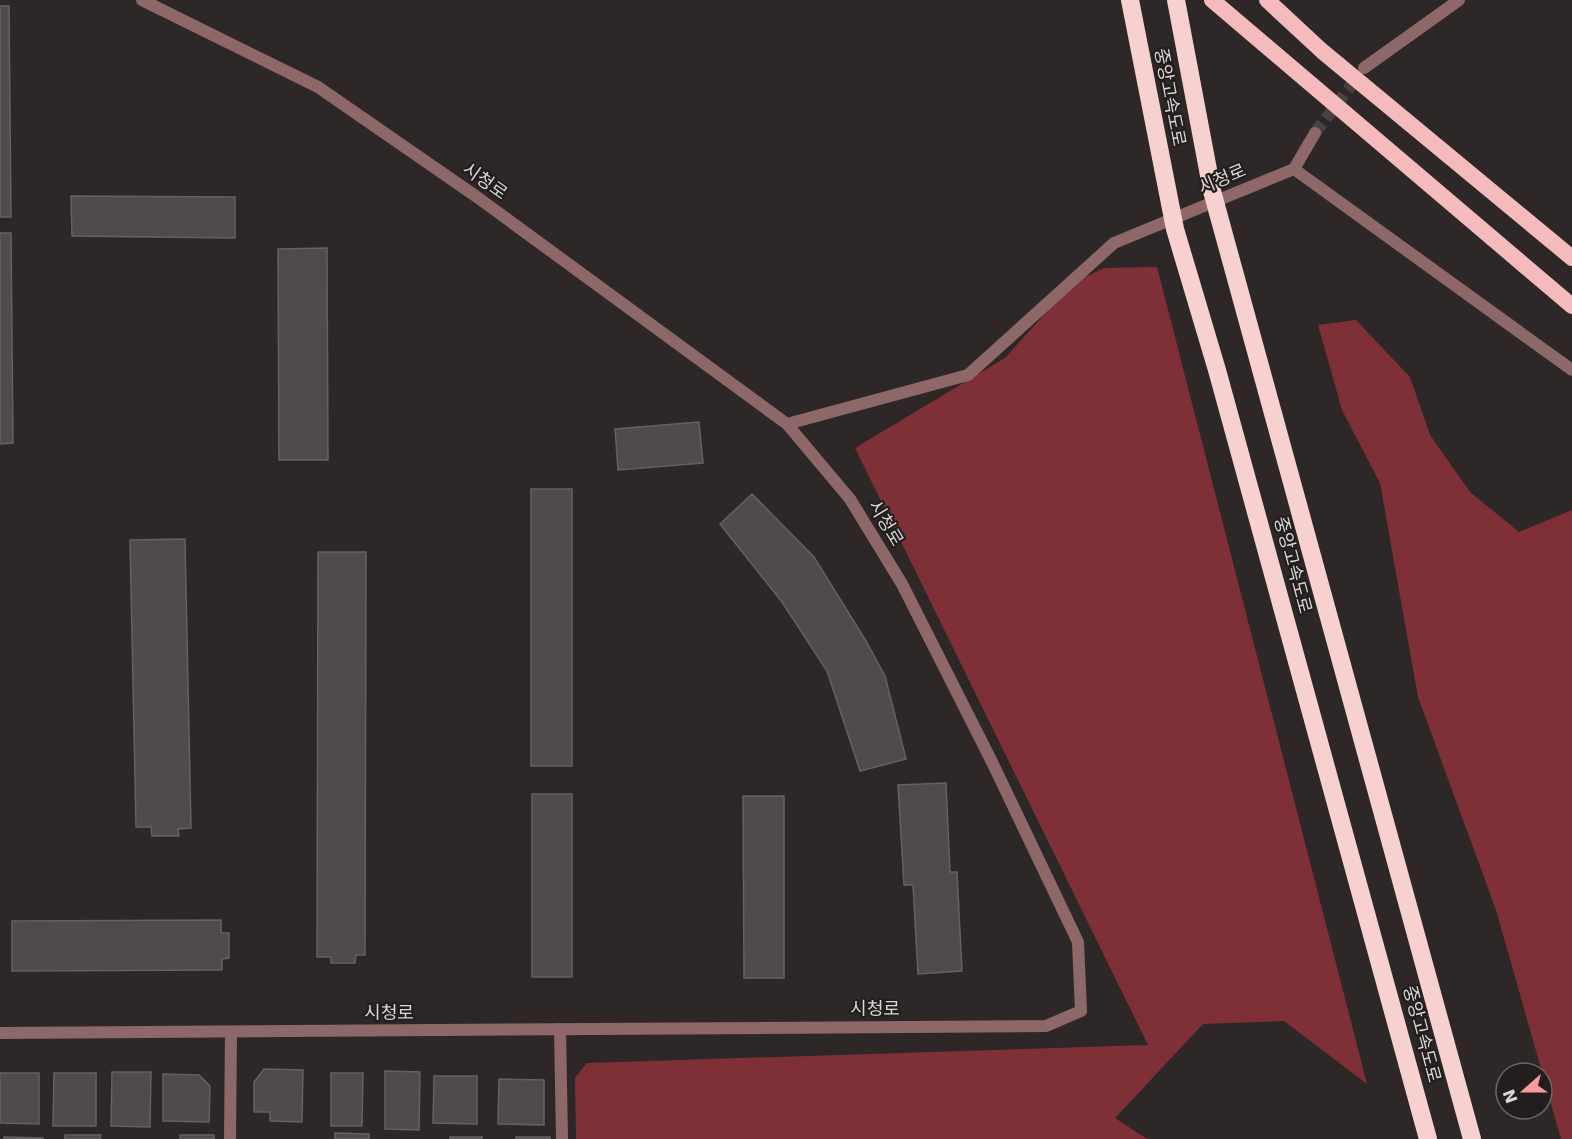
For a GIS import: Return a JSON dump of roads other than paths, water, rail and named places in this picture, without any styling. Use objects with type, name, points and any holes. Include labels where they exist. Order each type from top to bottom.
[{"type":"highway","name":"중앙고속도로","points":[[1130,0],[1175,230],[1217,370],[1428,1139]]},
{"type":"highway","name":"중앙고속도로","points":[[1176,0],[1212,191],[1472,1139]]},
{"type":"highway","points":[[1212,0],[1572,306]]},
{"type":"highway","points":[[1267,0],[1343,69],[1572,258]]},
{"type":"street","name":"시청로","points":[[0,1032],[1046,1026],[1081,1011],[1078,942],[992,762],[902,584],[850,499],[787,424],[477,197],[318,87],[142,0]]},
{"type":"street","points":[[1364,68],[1459,0]]},
{"type":"street","points":[[1315,133],[1294,169],[1572,370]]},
{"type":"street","name":"시청로","points":[[787,424],[968,375],[1114,243],[1294,169]]},
{"type":"street","points":[[560,1029],[562,1139]]},
{"type":"street","points":[[230,1139],[231,1032]]},
{"type":"tunnel","points":[[1315,133],[1360,74]]}]
